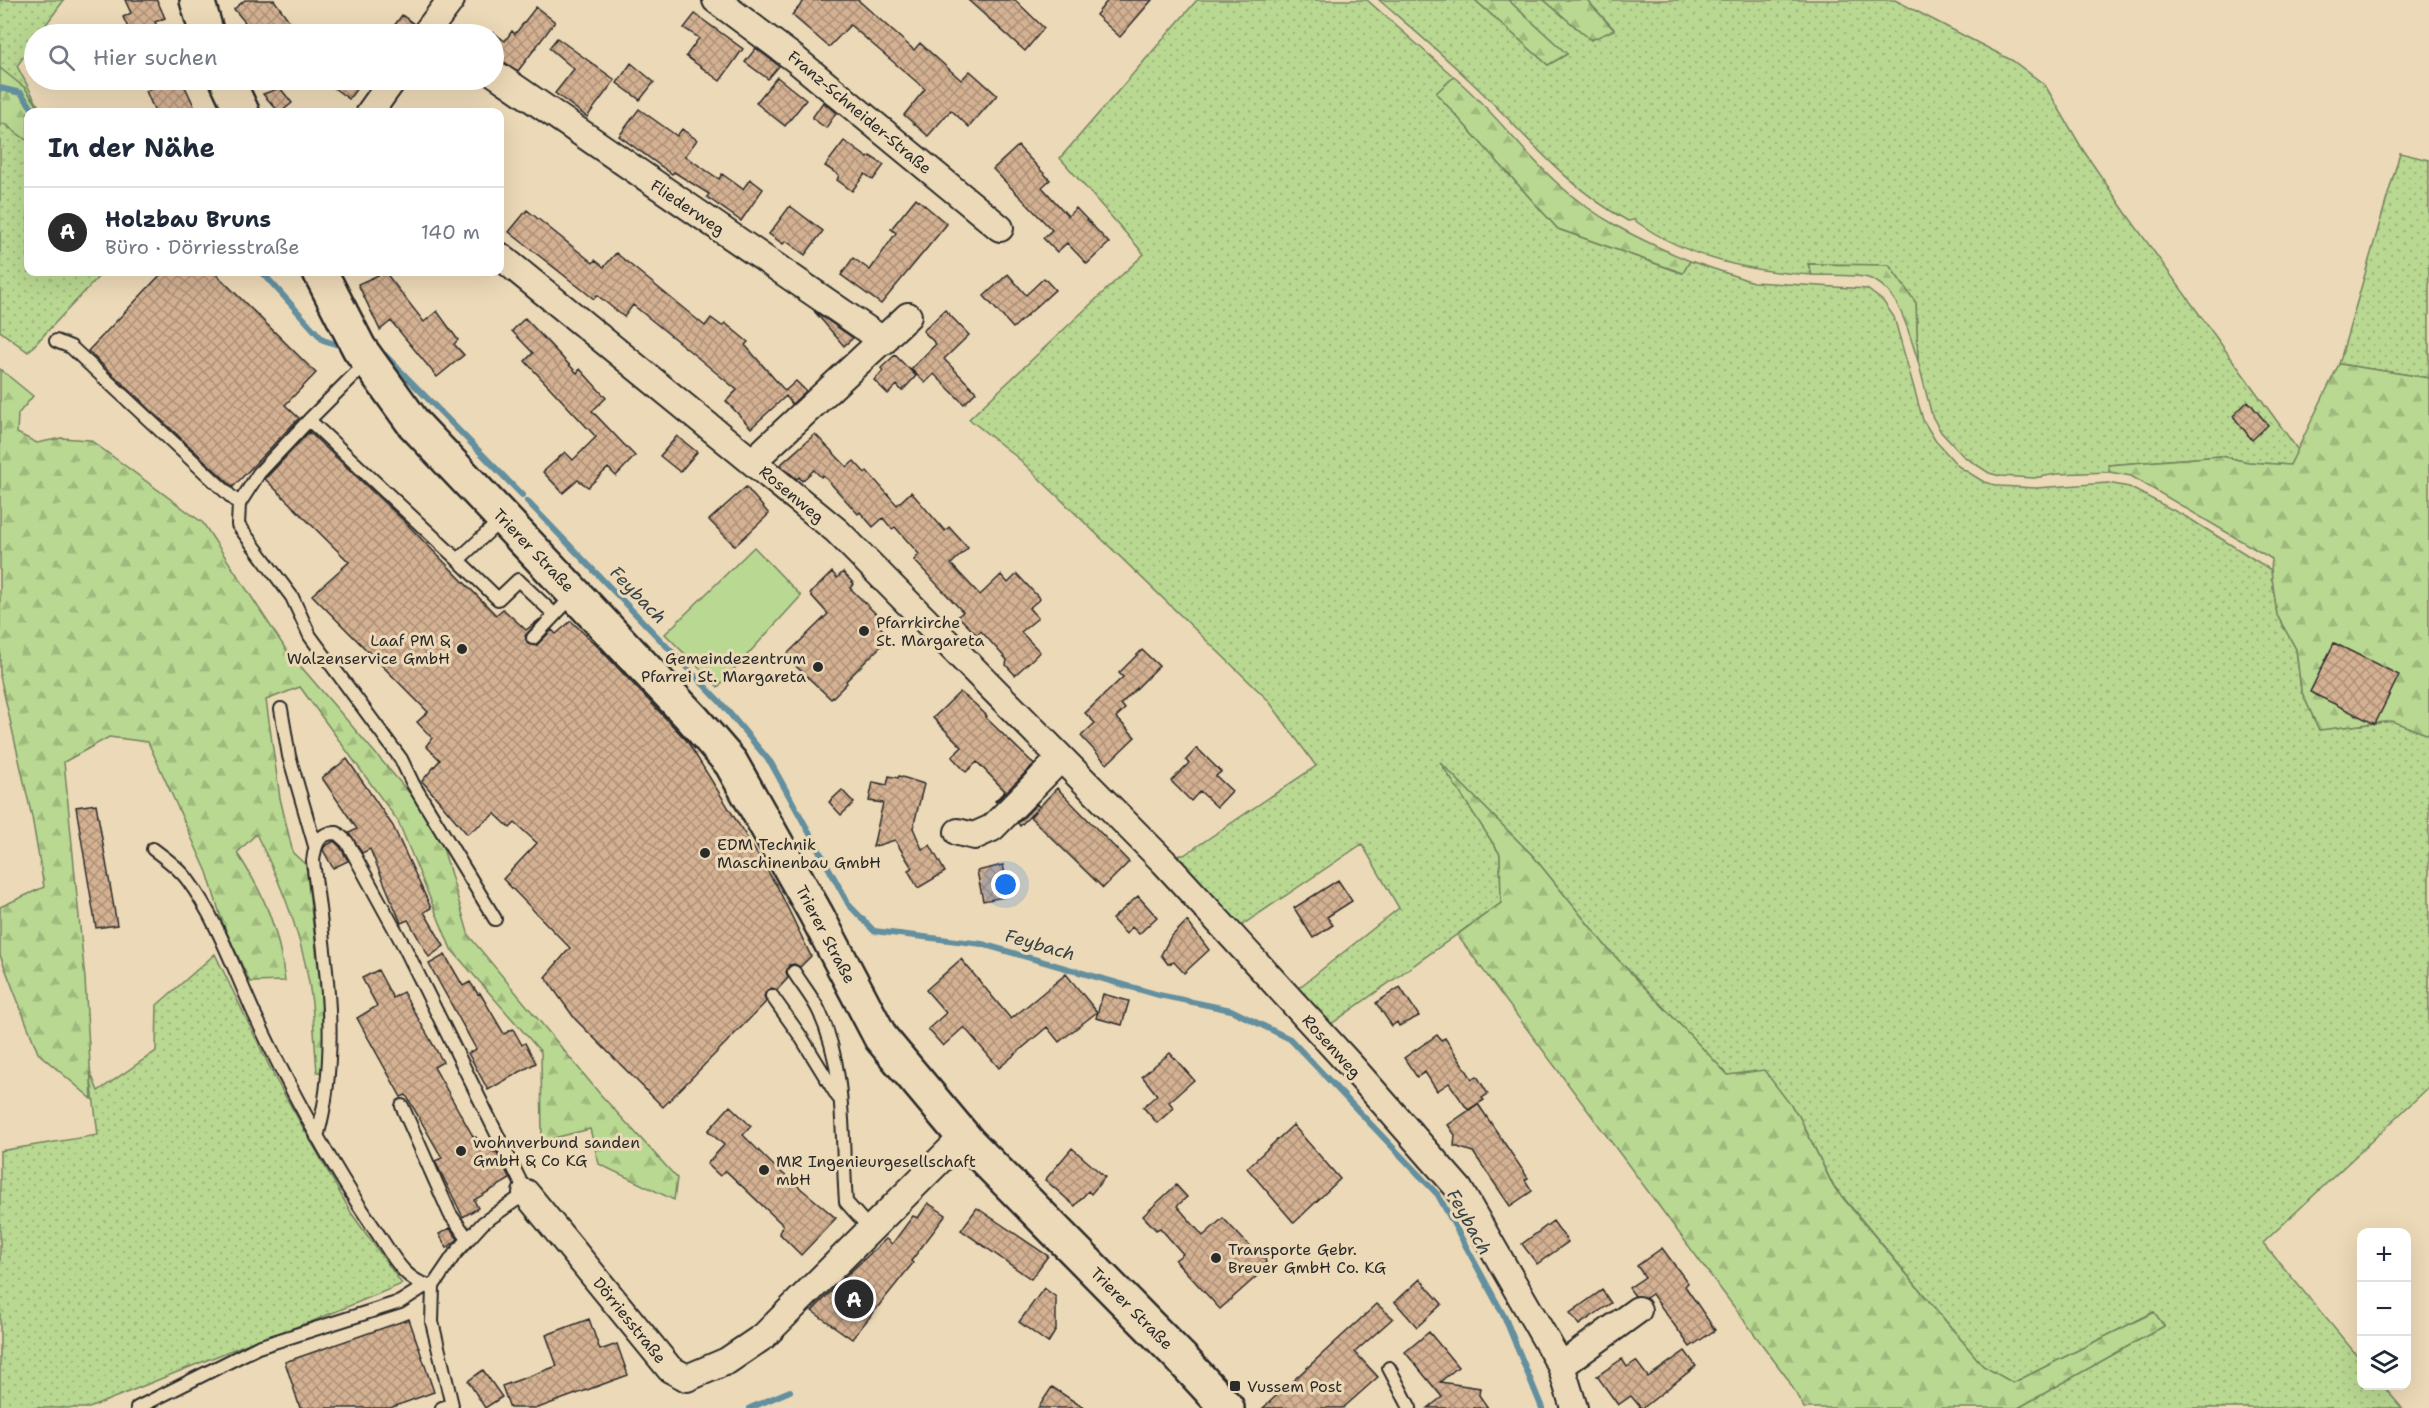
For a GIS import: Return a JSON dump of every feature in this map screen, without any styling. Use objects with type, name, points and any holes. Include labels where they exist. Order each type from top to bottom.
[{"type":"main road","points":[[197,0],[204,24]]},
{"type":"main road","points":[[231,90],[240,108]]},
{"type":"main road","name":"Trierer Straße","points":[[322,276],[359,348],[414,424],[503,518],[567,607],[693,718],[731,763],[816,914],[881,1038],[963,1137],[1180,1357],[1227,1408]]},
{"type":"street","points":[[436,24],[451,0]]},
{"type":"street","name":"Franz-Schneider-Straße","points":[[716,0],[795,58],[1000,228]]},
{"type":"street","name":"Fliederweg","points":[[504,80],[884,341]]},
{"type":"street","points":[[373,108],[386,90]]},
{"type":"street","name":"Rosenweg","points":[[504,259],[837,531],[1164,862],[1353,1068],[1459,1189],[1561,1366],[1575,1408]]},
{"type":"street","points":[[753,461],[884,341],[908,316]]},
{"type":"street","points":[[958,831],[974,836],[992,828],[1060,759]]},
{"type":"street","name":"Dörriesstraße","points":[[526,1193],[669,1369],[687,1378],[727,1361],[765,1336],[963,1137]]},
{"type":"street","points":[[1561,1366],[1638,1310]]},
{"type":"lane","points":[[56,341],[71,347],[239,504]]},
{"type":"lane","points":[[356,373],[259,473],[239,504],[238,525],[292,597],[310,636],[401,759],[413,784],[495,919]]},
{"type":"lane","points":[[309,420],[498,599],[518,580],[567,607],[533,638]]},
{"type":"lane","points":[[458,560],[503,518]]},
{"type":"lane","points":[[281,709],[289,756],[315,846]]},
{"type":"lane","points":[[137,1408],[258,1347],[400,1302],[429,1286],[483,1223],[526,1193],[405,948],[347,842],[338,833],[321,836],[315,846],[313,861],[325,963],[329,1071],[326,1104],[317,1137]]},
{"type":"lane","points":[[153,849],[187,879],[216,928],[303,1112],[346,1186],[406,1274],[429,1286]]},
{"type":"lane","points":[[794,972],[819,1010],[834,1052],[842,1103],[846,1202],[871,1230]]},
{"type":"lane","points":[[771,996],[801,1037],[842,1103]]},
{"type":"lane","points":[[402,1106],[450,1214],[468,1239]]},
{"type":"lane","points":[[429,1286],[432,1322],[452,1405],[442,1408]]},
{"type":"lane","points":[[1389,1368],[1410,1408]]},
{"type":"green space","points":[[0,0],[64,0],[46,24],[24,24],[24,56],[17,66],[24,79],[24,87],[0,70]]},
{"type":"green space","points":[[1197,0],[1367,0],[1454,77],[1436,93],[1558,229],[1682,273],[1690,261],[1753,282],[1867,289],[1883,301],[1894,317],[1923,420],[1935,440],[1958,466],[1984,482],[1999,486],[2036,488],[2108,483],[2129,487],[2190,519],[2271,570],[2277,615],[2296,649],[2301,690],[2319,730],[2392,721],[2429,735],[2429,1087],[2263,1243],[2357,1355],[2357,1390],[2386,1390],[2402,1408],[2018,1408],[2164,1326],[2154,1312],[2013,1383],[1983,1366],[1833,1185],[1799,1116],[1728,1075],[1608,949],[1533,856],[1443,765],[1500,854],[1501,903],[1327,1027],[1296,990],[1399,908],[1362,844],[1239,927],[1184,868],[1175,855],[1184,855],[1316,766],[1268,700],[1018,458],[969,419],[1144,254],[1060,158]]},
{"type":"green space","points":[[1379,0],[1475,0],[1548,65],[1567,54],[1508,0],[1544,0],[1591,40],[1614,29],[1587,0],[1895,0],[2013,61],[2045,85],[2083,150],[2128,216],[2298,450],[2290,465],[2248,462],[2221,456],[2109,465],[2110,472],[2057,474],[2034,478],[1989,473],[1963,456],[1941,432],[1932,416],[1918,361],[1916,303],[1889,265],[1808,264],[1812,275],[1765,270],[1696,253],[1654,233],[1634,220],[1628,221],[1605,207],[1563,174],[1457,69]]},
{"type":"green space","points":[[1475,0],[1508,0],[1567,54],[1548,65]]},
{"type":"green space","points":[[1544,0],[1587,0],[1614,30],[1591,40]]},
{"type":"green space","points":[[0,68],[24,87],[39,108],[24,108],[24,138],[4,124],[0,124]]},
{"type":"green space","points":[[1454,77],[1543,169],[1586,207],[1619,228],[1690,261],[1683,273],[1558,229],[1436,93]]},
{"type":"green space","points":[[26,90],[30,90],[39,108]]},
{"type":"green space","points":[[4,123],[24,138],[24,276],[99,276],[28,352],[0,331],[0,124]]},
{"type":"green space","points":[[2400,153],[2429,160],[2429,378],[2339,364]]},
{"type":"green space","points":[[1808,264],[1889,265],[1916,303],[1918,361],[1895,301],[1879,283],[1862,277],[1812,275]]},
{"type":"green space","points":[[2339,364],[2429,378],[2429,735],[2392,721],[2319,730],[2301,690],[2296,649],[2277,615],[2271,570],[2272,559],[2131,476],[2110,472],[2108,465],[2221,456],[2248,462],[2290,465]]},
{"type":"green space","points":[[0,369],[33,396],[18,414],[17,433],[37,443],[61,438],[90,440],[203,523],[285,648],[436,824],[469,936],[600,1094],[677,1178],[674,1200],[599,1164],[590,1129],[542,1141],[541,1052],[451,949],[398,821],[300,687],[266,700],[280,798],[293,853],[306,865],[321,993],[325,1073],[317,1072],[309,981],[292,916],[256,834],[237,853],[263,899],[275,929],[285,981],[250,982],[223,924],[207,872],[148,742],[109,737],[64,762],[85,979],[92,1099],[38,1053],[0,955],[0,907],[44,887],[32,817],[0,676]]},
{"type":"green space","points":[[754,547],[801,596],[718,687],[665,634]]},
{"type":"green space","points":[[1440,762],[1533,856],[1608,949],[1728,1075],[1764,1070],[1799,1116],[1833,1186],[1983,1366],[2013,1383],[2154,1312],[2164,1326],[2018,1408],[1804,1408],[1787,1378],[1457,935],[1501,903],[1500,854]]},
{"type":"green space","points":[[215,954],[275,1078],[352,1214],[402,1284],[89,1408],[0,1408],[0,1151],[98,1135],[90,1071],[98,1091],[156,1051],[157,1005]]},
{"type":"building","points":[[125,0],[157,0],[165,18],[155,22],[156,24],[126,24],[123,17],[131,13]]},
{"type":"building","points":[[245,0],[274,0],[292,24],[247,24],[234,9]]},
{"type":"building","points":[[805,0],[858,0],[914,50],[920,43],[961,80],[970,71],[997,95],[969,127],[951,110],[928,136],[904,115],[925,89],[850,25],[829,47],[792,15]]},
{"type":"building","points":[[968,0],[1015,0],[1044,28],[1025,51]]},
{"type":"building","points":[[1108,0],[1152,0],[1120,37],[1096,15]]},
{"type":"building","points":[[536,7],[555,22],[518,71],[504,62],[504,40],[512,31],[515,34]]},
{"type":"building","points":[[695,14],[743,49],[720,81],[686,56],[699,38],[684,28]]},
{"type":"building","points":[[402,15],[414,24],[395,24]]},
{"type":"building","points":[[557,38],[615,80],[587,117],[555,93],[574,69],[549,48]]},
{"type":"building","points":[[756,48],[779,66],[768,79],[745,62]]},
{"type":"building","points":[[631,63],[654,82],[640,100],[617,83]]},
{"type":"building","points":[[777,77],[806,100],[785,126],[756,103]]},
{"type":"building","points":[[187,90],[194,106],[153,108],[146,91]]},
{"type":"building","points":[[282,90],[292,103],[286,108],[275,108],[263,94]]},
{"type":"building","points":[[337,90],[356,90],[349,99]]},
{"type":"building","points":[[823,102],[836,113],[826,128],[812,118]]},
{"type":"building","points":[[639,109],[677,136],[682,129],[697,140],[685,156],[719,179],[722,174],[743,189],[750,179],[763,189],[741,221],[707,197],[709,194],[674,172],[672,174],[619,136]]},
{"type":"building","points":[[844,141],[868,158],[870,156],[884,165],[873,180],[865,174],[852,191],[837,180],[839,175],[825,166]]},
{"type":"building","points":[[1018,146],[1050,180],[1042,187],[1068,216],[1076,208],[1109,243],[1087,264],[1067,243],[1057,252],[1043,238],[1052,230],[993,169]]},
{"type":"building","points":[[916,198],[947,224],[881,304],[841,275],[853,258],[870,270],[896,233],[891,229]]},
{"type":"building","points":[[790,206],[823,231],[805,255],[786,241],[783,244],[769,234]]},
{"type":"building","points":[[527,210],[593,263],[595,260],[604,267],[616,253],[705,326],[711,318],[722,326],[725,323],[748,342],[745,345],[785,391],[796,381],[806,391],[792,404],[786,396],[751,428],[726,401],[737,390],[633,305],[624,317],[597,295],[594,299],[509,232]]},
{"type":"building","points":[[1008,274],[1026,295],[1044,278],[1055,290],[1013,328],[984,296]]},
{"type":"building","points":[[159,276],[218,276],[316,373],[285,405],[299,418],[233,487],[88,351]]},
{"type":"building","points":[[376,276],[388,276],[424,322],[437,311],[458,340],[454,344],[464,355],[437,377],[391,321],[380,330],[358,284]]},
{"type":"building","points":[[945,310],[969,335],[944,359],[976,392],[964,404],[934,374],[925,383],[911,369],[936,344],[923,331]]},
{"type":"building","points":[[814,311],[853,338],[844,346]]},
{"type":"building","points":[[525,318],[577,373],[580,369],[606,398],[592,411],[635,456],[616,476],[608,468],[588,487],[578,480],[563,493],[543,472],[565,452],[573,460],[596,437],[525,361],[533,353],[512,331]]},
{"type":"building","points":[[895,355],[916,376],[902,391],[897,385],[888,394],[874,380],[883,371],[881,368]]},
{"type":"building","points":[[2248,401],[2268,425],[2252,440],[2233,416]]},
{"type":"building","points":[[309,432],[403,520],[496,615],[503,609],[526,630],[540,619],[525,636],[528,644],[536,646],[552,630],[556,634],[571,621],[599,648],[687,741],[777,886],[811,956],[800,967],[794,964],[789,965],[786,972],[788,978],[777,990],[772,988],[767,990],[764,996],[766,1002],[663,1107],[575,1019],[545,977],[570,948],[503,879],[537,843],[515,823],[510,828],[495,814],[467,834],[422,781],[440,760],[426,746],[432,738],[417,722],[428,712],[312,595],[349,562],[265,479]]},
{"type":"building","points":[[815,434],[847,467],[854,461],[865,473],[867,471],[897,505],[911,492],[945,531],[949,527],[968,548],[951,564],[980,595],[1001,575],[1008,583],[1017,574],[1040,599],[1029,608],[1038,618],[1021,632],[1040,652],[1015,675],[1006,665],[1007,660],[981,631],[977,635],[958,616],[963,612],[914,560],[919,554],[895,527],[892,529],[883,518],[873,527],[860,512],[858,514],[823,475],[821,477],[814,470],[802,481],[780,465]]},
{"type":"building","points":[[677,436],[697,452],[680,472],[660,456]]},
{"type":"building","points":[[746,487],[769,514],[735,546],[709,520]]},
{"type":"building","points":[[832,572],[837,578],[843,572],[854,584],[850,588],[881,619],[877,624],[890,637],[831,699],[785,656],[828,614],[810,594]]},
{"type":"building","points":[[2334,643],[2399,675],[2375,724],[2310,692]]},
{"type":"building","points":[[1142,650],[1159,666],[1121,704],[1125,709],[1116,717],[1135,737],[1107,764],[1081,736],[1095,723],[1085,713],[1123,677],[1119,673]]},
{"type":"building","points":[[960,692],[975,704],[987,716],[985,717],[1034,764],[996,802],[1005,791],[977,762],[966,772],[952,757],[962,747],[933,718]]},
{"type":"building","points":[[1197,748],[1221,772],[1216,776],[1232,791],[1217,807],[1200,791],[1191,801],[1171,781],[1189,763],[1186,760]]},
{"type":"building","points":[[347,759],[393,826],[431,908],[424,912],[444,946],[429,957],[408,920],[401,923],[370,849],[362,853],[349,833],[357,829],[322,778]]},
{"type":"building","points":[[889,776],[898,778],[899,776],[924,784],[913,828],[922,849],[930,845],[945,872],[918,888],[908,870],[912,868],[895,840],[873,847],[883,803],[869,801],[873,782],[887,785]]},
{"type":"building","points":[[1057,788],[1129,862],[1103,888],[1030,817],[1038,808],[1020,826],[1018,823],[1037,804],[1039,807]]},
{"type":"building","points":[[842,790],[854,803],[841,815],[829,802]]},
{"type":"building","points":[[96,804],[117,925],[96,928],[76,807]]},
{"type":"building","points":[[334,841],[348,861],[333,868],[323,850],[325,846]]},
{"type":"building","points":[[1003,865],[1010,896],[983,901],[977,871]]},
{"type":"building","points":[[1338,880],[1352,901],[1327,917],[1333,925],[1313,938],[1294,908]]},
{"type":"building","points":[[1138,896],[1157,917],[1139,934],[1132,927],[1126,934],[1112,919]]},
{"type":"building","points":[[1187,921],[1209,950],[1184,973],[1174,962],[1168,964],[1161,955],[1170,938]]},
{"type":"building","points":[[445,955],[463,986],[470,982],[478,994],[480,993],[504,1034],[513,1029],[522,1045],[525,1043],[536,1063],[488,1090],[468,1053],[476,1049],[429,964]]},
{"type":"building","points":[[961,959],[1011,1019],[1066,974],[1097,1012],[1059,1042],[1047,1027],[999,1068],[964,1027],[943,1046],[928,1029],[946,1013],[926,990]]},
{"type":"building","points":[[378,970],[393,998],[403,992],[443,1062],[434,1067],[474,1138],[476,1137],[481,1146],[497,1153],[510,1179],[474,1200],[478,1208],[463,1217],[435,1161],[442,1158],[406,1095],[401,1097],[357,1018],[377,1006],[362,978]]},
{"type":"building","points":[[1400,987],[1419,1016],[1399,1026],[1397,1022],[1392,1026],[1376,1003]]},
{"type":"building","points":[[1103,994],[1129,1001],[1122,1025],[1096,1018]]},
{"type":"building","points":[[1437,1035],[1441,1040],[1445,1038],[1472,1079],[1477,1076],[1488,1094],[1482,1098],[1484,1100],[1468,1110],[1449,1083],[1437,1091],[1425,1072],[1417,1077],[1404,1058]]},
{"type":"building","points":[[1170,1053],[1194,1080],[1169,1102],[1174,1108],[1157,1123],[1143,1107],[1157,1095],[1142,1076]]},
{"type":"building","points":[[1478,1104],[1528,1178],[1525,1180],[1532,1191],[1510,1206],[1473,1152],[1454,1146],[1455,1135],[1448,1125]]},
{"type":"building","points":[[730,1106],[751,1126],[743,1135],[775,1167],[836,1218],[801,1255],[779,1233],[783,1225],[726,1171],[720,1176],[707,1164],[724,1145],[708,1131]]},
{"type":"building","points":[[1293,1125],[1340,1179],[1294,1223],[1247,1168]]},
{"type":"building","points":[[1072,1148],[1105,1177],[1091,1194],[1088,1191],[1075,1206],[1045,1180]]},
{"type":"building","points":[[1176,1185],[1187,1197],[1177,1206],[1203,1236],[1223,1218],[1258,1255],[1265,1258],[1267,1267],[1220,1309],[1175,1260],[1183,1254],[1160,1228],[1156,1230],[1143,1216]]},
{"type":"building","points":[[928,1203],[946,1215],[911,1261],[913,1263],[852,1339],[812,1311],[886,1239],[892,1244],[913,1216],[918,1218]]},
{"type":"building","points":[[977,1208],[1048,1256],[1031,1279],[961,1230]]},
{"type":"building","points":[[1553,1221],[1568,1242],[1537,1264],[1522,1244]]},
{"type":"building","points":[[450,1228],[458,1239],[447,1248],[439,1234]]},
{"type":"building","points":[[1662,1248],[1688,1283],[1685,1286],[1715,1330],[1690,1347],[1652,1294],[1646,1298],[1635,1296],[1629,1288],[1645,1277],[1637,1266]]},
{"type":"building","points":[[1420,1279],[1442,1304],[1417,1327],[1395,1302]]},
{"type":"building","points":[[1044,1288],[1056,1297],[1056,1330],[1048,1343],[1019,1322]]},
{"type":"building","points":[[1602,1290],[1611,1303],[1579,1325],[1570,1313]]},
{"type":"building","points":[[1377,1304],[1393,1318],[1355,1352],[1378,1377],[1343,1408],[1263,1408]]},
{"type":"building","points":[[409,1319],[434,1392],[390,1408],[300,1408],[285,1362]]},
{"type":"building","points":[[589,1319],[600,1350],[617,1344],[628,1375],[538,1408],[510,1408],[502,1386],[557,1366],[546,1335]]},
{"type":"building","points":[[1429,1332],[1458,1367],[1440,1382],[1480,1388],[1479,1395],[1488,1408],[1428,1408],[1442,1397],[1405,1352]]},
{"type":"building","points":[[1685,1351],[1696,1366],[1643,1408],[1631,1396],[1618,1405],[1597,1376],[1622,1359],[1627,1367],[1636,1361],[1648,1377]]},
{"type":"building","points":[[483,1370],[502,1397],[485,1408],[468,1381]]},
{"type":"building","points":[[1052,1387],[1084,1408],[1038,1408]]},
{"type":"waterway","name":"Feybach","points":[[0,88],[21,93],[32,108]]},
{"type":"waterway","name":"Feybach","points":[[266,276],[323,340],[338,345]]},
{"type":"waterway","name":"Feybach","points":[[385,355],[522,495]]},
{"type":"waterway","name":"Feybach","points":[[527,501],[721,703],[771,763],[849,905],[874,931],[982,944],[1159,995],[1231,1010],[1290,1039],[1438,1195],[1505,1318],[1542,1408]]},
{"type":"waterway","points":[[750,1408],[790,1391]]},
{"type":"place","name":"Pfarrkirche St. Margareta","points":[[864,631]]},
{"type":"place","name":"Laaf PM & Walzenservice GmbH","points":[[462,649]]},
{"type":"place","name":"Gemeindezentrum Pfarrei St. Margareta","points":[[818,667]]},
{"type":"place","name":"EDM Technik Maschinenbau GmbH","points":[[705,853]]},
{"type":"place","name":"wohnverbund sanden GmbH & Co KG","points":[[461,1151]]},
{"type":"place","name":"MR Ingenieurgesellschaft mbH","points":[[764,1170]]},
{"type":"place","name":"Transporte Gebr. Breuer GmbH Co. KG","points":[[1216,1258]]},
{"type":"place","name":"Holzbau Bruns","points":[[854,1299]]},
{"type":"place","name":"Vussem Post","points":[[1235,1386]]}]
